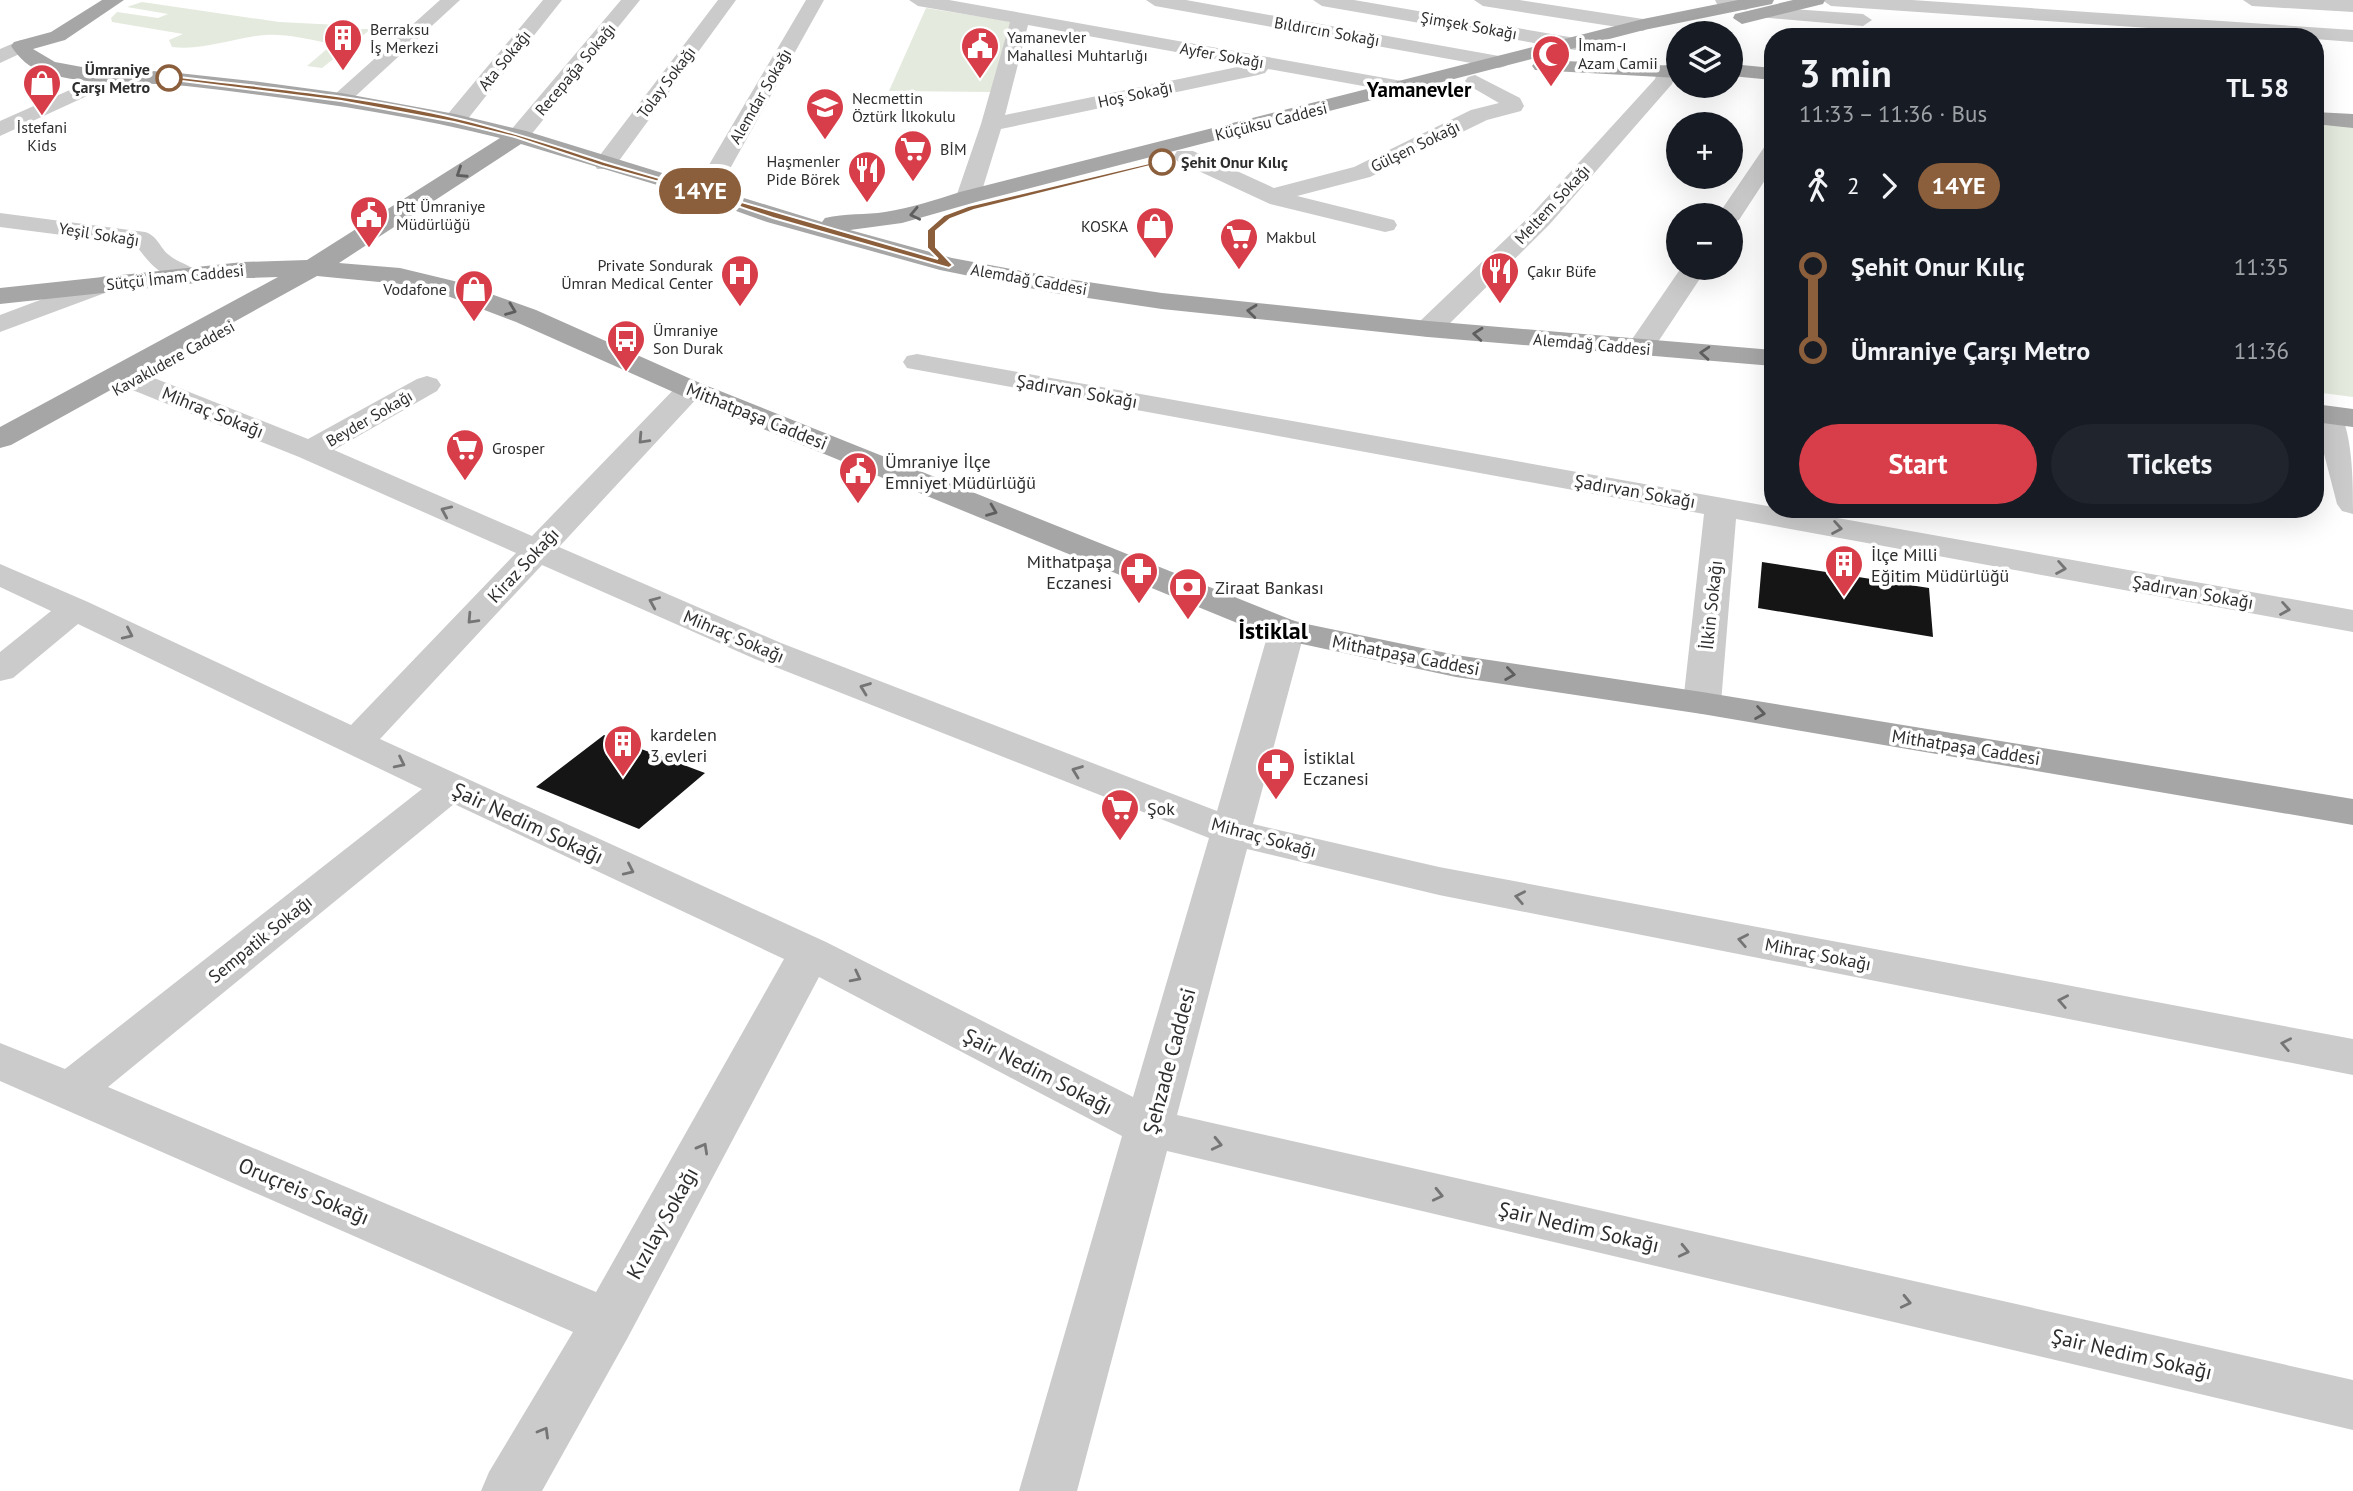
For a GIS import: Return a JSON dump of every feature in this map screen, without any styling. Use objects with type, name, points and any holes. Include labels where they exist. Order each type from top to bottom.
[{"type":"main road","points":[[21,46],[94,0]]},
{"type":"main road","points":[[21,46],[58,36],[115,0]]},
{"type":"main road","name":"Küçüksu Caddesi","points":[[1717,21],[1765,6],[1816,0]]},
{"type":"main road","name":"Küçüksu Caddesi","points":[[776,217],[816,224],[857,223],[932,211],[968,197],[1412,91],[1475,81],[1545,58],[1576,44],[1643,25],[1746,4],[1765,6]]},
{"type":"main road","points":[[1600,52],[1605,38],[1616,33]]},
{"type":"main road","name":"Küçüksu Caddesi","points":[[949,265],[932,248],[931,235],[947,217],[971,208],[1185,156],[1412,91],[1499,62],[1600,52],[1666,36]]},
{"type":"main road","points":[[1576,44],[1600,52],[1614,62],[1662,66]]},
{"type":"main road","name":"Alemdağ Caddesi","points":[[21,46],[29,57],[49,67],[181,79],[341,99],[455,120],[705,192],[776,217],[949,265],[1162,301],[1428,329],[1764,357]]},
{"type":"main road","points":[[1545,58],[1662,66]]},
{"type":"main road","points":[[1743,74],[1764,75]]},
{"type":"main road","points":[[2324,119],[2353,121]]},
{"type":"main road","name":"Kavaklıdere Caddesi","points":[[0,456],[125,378],[313,268],[518,136]]},
{"type":"main road","name":"Sütçü İmam Caddesi","points":[[0,296],[185,274],[313,268],[350,271]]},
{"type":"main road","name":"Kavaklıdere Caddesi","points":[[0,439],[125,378],[311,280],[350,271]]},
{"type":"main road","name":"Mithatpaşa Caddesi","points":[[350,271],[400,276],[454,289],[526,316],[690,389],[1287,629],[1456,666],[1702,703],[2353,812]]},
{"type":"street","points":[[341,99],[451,0]]},
{"type":"street","name":"Ata Sokağı","points":[[455,120],[553,0]]},
{"type":"street","name":"Recepağa Sokağı","points":[[518,136],[631,0]]},
{"type":"street","name":"Tolay Sokağı","points":[[605,164],[727,0]]},
{"type":"street","name":"Alemdar Sokağı","points":[[705,192],[816,0]]},
{"type":"street","name":"Ayfer Sokağı","points":[[918,0],[1412,91]]},
{"type":"street","name":"Bıldırcın Sokağı","points":[[1155,0],[1499,62]]},
{"type":"street","name":"Şimşek Sokağı","points":[[1322,0],[1576,44]]},
{"type":"street","points":[[1483,0],[1643,25]]},
{"type":"street","points":[[1724,0],[1746,4]]},
{"type":"street","points":[[1831,0],[2237,28]]},
{"type":"street","points":[[2252,0],[2353,6]]},
{"type":"street","points":[[1765,6],[2002,28]]},
{"type":"street","points":[[968,197],[992,124],[1020,19]]},
{"type":"street","points":[[2324,34],[2353,36]]},
{"type":"street","points":[[0,57],[21,46]]},
{"type":"street","points":[[2324,53],[2353,55]]},
{"type":"street","name":"Hoş Sokağı","points":[[992,124],[1277,65]]},
{"type":"street","name":"Meltem Sokağı","points":[[1428,329],[1540,220],[1665,80],[1662,66]]},
{"type":"street","points":[[0,130],[117,75]]},
{"type":"street","name":"Gülşen Sokağı","points":[[1272,196],[1362,172],[1479,115],[1513,106],[1513,102],[1475,81]]},
{"type":"street","points":[[1185,156],[1272,196],[1385,225]]},
{"type":"street","points":[[1738,203],[1764,164]]},
{"type":"street","name":"Yeşil Sokağı","points":[[0,220],[136,237],[145,240],[159,260],[185,274]]},
{"type":"street","points":[[1640,348],[1686,280]]},
{"type":"street","points":[[0,324],[104,284]]},
{"type":"street","name":"Şadırvan Sokağı","points":[[917,362],[1764,515]]},
{"type":"street","name":"Mihraç Sokağı","points":[[125,378],[310,451],[536,552],[768,651],[1231,832],[1439,881],[2353,1057]]},
{"type":"street","name":"Beyder Sokağı","points":[[310,451],[427,385]]},
{"type":"street","name":"Kiraz Sokağı","points":[[357,741],[690,389]]},
{"type":"street","points":[[2333,415],[2353,504]]},
{"type":"street","name":"İlkin Sokağı","points":[[1702,703],[1721,507]]},
{"type":"street","name":"Şadırvan Sokağı","points":[[1782,518],[2353,621]]},
{"type":"street","name":"Şair Nedim Sokağı","points":[[0,574],[450,787],[810,953],[1150,1128],[2353,1405]]},
{"type":"street","points":[[0,670],[76,609]]},
{"type":"street","name":"Şehzade Caddesi","points":[[1048,1491],[1287,629]]},
{"type":"street","name":"Sempatik Sokağı","points":[[70,1091],[450,787]]},
{"type":"street","name":"Kızılay Sokağı","points":[[510,1491],[608,1322],[810,953]]},
{"type":"street","name":"Oruçreis Sokağı","points":[[0,1061],[608,1322]]},
{"type":"shaded area","points":[[142,2],[279,22],[339,25],[335,29],[371,29],[322,68],[307,66],[328,48],[327,43],[266,35],[196,47],[172,47],[169,40],[183,34],[112,22],[111,18],[117,12],[158,18],[168,14],[127,7]]},
{"type":"shaded area","points":[[926,8],[1014,22],[991,92],[889,91]]},
{"type":"shaded area","points":[[2324,122],[2353,125],[2353,397],[2324,393]]},
{"type":"building","name":"İlçe Milli Eğitim Müdürlüğü","points":[[1762,562],[1929,588],[1933,637],[1758,608]]},
{"type":"building","name":"kardelen 3 evleri","points":[[604,735],[705,773],[639,829],[536,787]]},
{"type":"bus line","name":"14YE","points":[[169,78],[341,99],[455,120],[705,192],[776,217],[949,265],[932,248],[931,230],[947,217],[971,208],[1162,162]]},
{"type":"place","name":"Berraksu İş Merkezi","points":[[343,72]]},
{"type":"place","name":"Ümraniye Çarşı Metro","points":[[169,78]]},
{"type":"place","name":"Yamanevler Mahallesi Muhtarlığı","points":[[980,80]]},
{"type":"place","name":"İmam-ı Azam Camii","points":[[1551,88]]},
{"type":"place","name":"İstefani Kids","points":[[42,117]]},
{"type":"place","name":"Necmettin Öztürk İlkokulu","points":[[825,141]]},
{"type":"place","name":"Şehit Onur Kılıç","points":[[1162,162]]},
{"type":"place","name":"BİM","points":[[913,183]]},
{"type":"place","name":"Haşmenler Pide Börek","points":[[867,204]]},
{"type":"place","name":"Ptt Ümraniye Müdürlüğü","points":[[369,249]]},
{"type":"place","name":"KOSKA","points":[[1155,260]]},
{"type":"place","name":"Makbul","points":[[1239,271]]},
{"type":"place","name":"Çakır Büfe","points":[[1500,305]]},
{"type":"place","name":"Private Sondurak Ümran Medical Center","points":[[740,308]]},
{"type":"place","name":"Vodafone","points":[[474,323]]},
{"type":"place","name":"Ümraniye Son Durak","points":[[626,373]]},
{"type":"place","name":"Grosper","points":[[465,482]]},
{"type":"place","name":"Ümraniye İlçe Emniyet Müdürlüğü","points":[[858,505]]},
{"type":"place","name":"İlçe Milli Eğitim Müdürlüğü","points":[[1844,598]]},
{"type":"place","name":"Mithatpaşa Eczanesi","points":[[1139,605]]},
{"type":"place","name":"Ziraat Bankası","points":[[1188,621]]},
{"type":"place","name":"kardelen 3 evleri","points":[[623,778]]},
{"type":"place","name":"İstiklal Eczanesi","points":[[1276,801]]},
{"type":"place","name":"Şok","points":[[1120,842]]},
{"type":"district","name":"Yamanevler","points":[[1419,89]]},
{"type":"district","name":"İstiklal","points":[[1273,630]]}]
